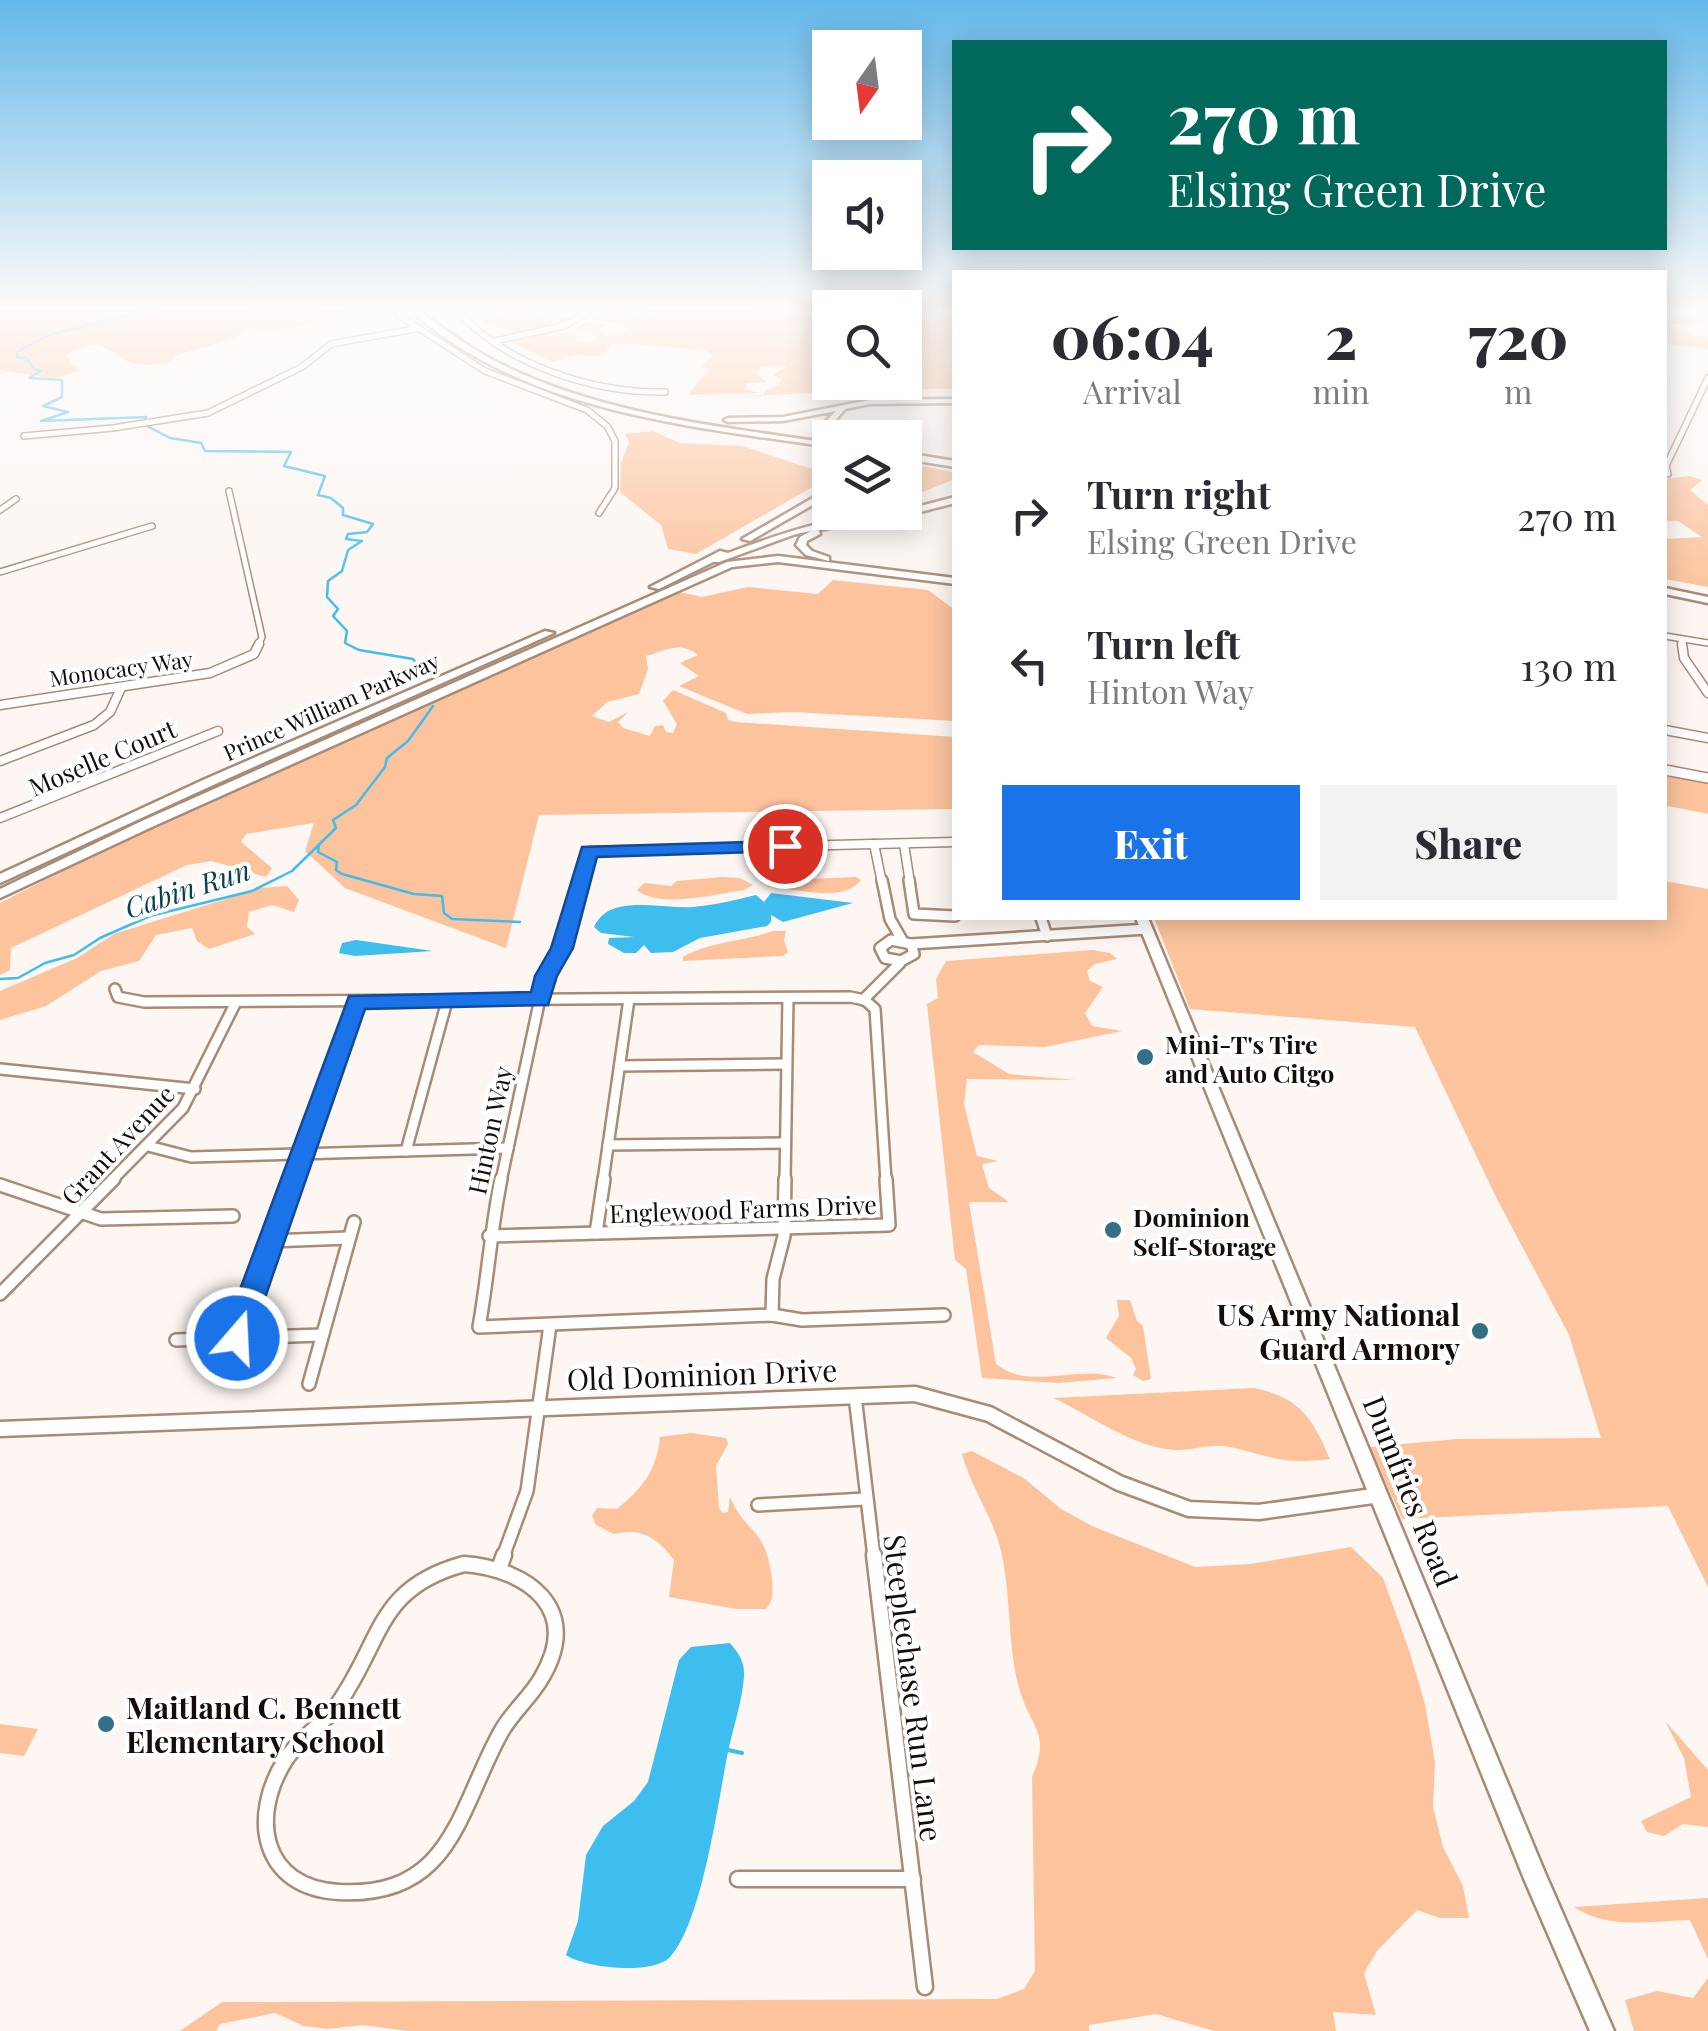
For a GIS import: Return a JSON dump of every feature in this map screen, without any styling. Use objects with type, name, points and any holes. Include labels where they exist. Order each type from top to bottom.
[{"type":"highway","points":[[612,404],[658,416],[812,441]]},
{"type":"highway","points":[[640,404],[812,439]]},
{"type":"highway","points":[[674,412],[765,420],[860,404]]},
{"type":"highway","points":[[830,420],[847,408],[880,404]]},
{"type":"highway","points":[[922,455],[952,460]]},
{"type":"highway","points":[[922,507],[952,500]]},
{"type":"highway","points":[[922,507],[952,500]]},
{"type":"highway","points":[[655,587],[812,502]]},
{"type":"highway","points":[[680,576],[740,550],[812,528]]},
{"type":"highway","points":[[680,576],[823,530]]},
{"type":"highway","points":[[823,530],[808,536],[801,545],[809,553],[827,559]]},
{"type":"highway","points":[[632,607],[643,598],[749,552],[782,551],[952,577]]},
{"type":"highway","points":[[632,607],[730,564],[761,559],[952,577]]},
{"type":"highway","name":"Prince William Parkway","points":[[0,878],[224,775],[680,576]]},
{"type":"highway","points":[[1667,583],[1708,592]]},
{"type":"highway","points":[[1667,592],[1708,600]]},
{"type":"highway","name":"Prince William Parkway","points":[[0,894],[149,823],[632,607]]},
{"type":"main road","name":"Dumfries Road","points":[[1144,923],[1602,2031]]},
{"type":"street","points":[[24,436],[135,425],[211,412],[228,404]]},
{"type":"street","points":[[570,404],[587,410],[607,426],[615,441],[616,488],[599,513]]},
{"type":"street","points":[[1668,474],[1668,462],[1696,404]]},
{"type":"street","name":"Monocacy Way","points":[[0,704],[219,671],[259,649],[262,637],[229,491]]},
{"type":"street","points":[[0,510],[16,500]]},
{"type":"street","points":[[0,572],[152,526]]},
{"type":"street","points":[[0,559],[11,568]]},
{"type":"street","points":[[1667,636],[1708,643]]},
{"type":"street","points":[[1682,638],[1684,658],[1708,692]]},
{"type":"street","points":[[0,761],[94,725],[110,712],[122,688]]},
{"type":"street","points":[[1667,730],[1708,738]]},
{"type":"street","name":"Moselle Court","points":[[0,818],[218,731]]},
{"type":"street","points":[[1667,770],[1708,778]]},
{"type":"street","name":"Hinton Way","points":[[944,1315],[802,1320],[772,1315],[480,1327],[488,1277],[489,1236],[540,1000],[546,976],[562,948],[589,851],[952,842]]},
{"type":"street","points":[[874,844],[890,919],[880,952],[885,958],[901,962]]},
{"type":"street","points":[[904,844],[914,914],[952,916]]},
{"type":"street","points":[[890,919],[909,946]]},
{"type":"street","points":[[1042,920],[1047,936]]},
{"type":"street","points":[[886,942],[909,946],[952,944],[1144,923]]},
{"type":"street","points":[[115,989],[118,998],[133,1001],[864,1000],[883,976],[901,962],[909,946]]},
{"type":"street","points":[[883,976],[885,958]]},
{"type":"street","points":[[772,1315],[773,1278],[784,1228],[788,998]]},
{"type":"street","points":[[596,1233],[630,999]]},
{"type":"street","name":"Englewood Farms Drive","points":[[489,1236],[888,1225],[878,1018],[872,1005],[864,1000]]},
{"type":"street","points":[[237,1338],[357,1001]]},
{"type":"street","points":[[406,1152],[447,1001]]},
{"type":"street","name":"Grant Avenue","points":[[0,1294],[148,1146],[195,1089],[236,1002]]},
{"type":"street","points":[[620,1066],[786,1064]]},
{"type":"street","points":[[0,1069],[195,1089]]},
{"type":"street","points":[[608,1146],[785,1142]]},
{"type":"street","points":[[148,1146],[191,1158],[508,1148]]},
{"type":"street","points":[[0,1185],[80,1215],[114,1220],[233,1216]]},
{"type":"street","points":[[308,1384],[354,1222]]},
{"type":"street","points":[[270,1241],[349,1238]]},
{"type":"street","points":[[500,1566],[527,1491],[550,1325]]},
{"type":"street","points":[[176,1340],[322,1335]]},
{"type":"street","name":"Old Dominion Drive","points":[[0,1430],[915,1394],[986,1410],[1130,1489],[1192,1509],[1239,1510],[1380,1495]]},
{"type":"street","name":"Steeplechase Run Lane","points":[[855,1396],[925,1987]]},
{"type":"street","points":[[758,1505],[866,1499]]},
{"type":"street","points":[[464,1564],[500,1566],[517,1573],[542,1594],[554,1624],[552,1653],[538,1685],[503,1728],[450,1844],[435,1863],[415,1876],[373,1891],[332,1892],[307,1887],[286,1875],[270,1854],[265,1836],[266,1804],[274,1780],[298,1744],[335,1707],[390,1608],[415,1582],[438,1570],[464,1564]]},
{"type":"street","points":[[738,1879],[913,1879]]},
{"type":"shaded area","points":[[653,431],[680,443],[742,446],[812,469],[812,487],[696,554],[668,549],[661,525],[620,492],[621,463],[629,442],[625,434]]},
{"type":"shaded area","points":[[922,466],[952,472],[952,480],[922,492]]},
{"type":"shaded area","points":[[1689,476],[1702,480],[1690,490],[1708,505],[1708,587],[1667,579],[1667,539],[1702,537],[1678,521],[1667,521],[1667,479]]},
{"type":"shaded area","points":[[833,580],[928,590],[952,608],[952,721],[793,712],[747,714],[679,686],[699,676],[680,663],[698,655],[678,647],[646,656],[648,669],[639,694],[607,702],[592,716],[609,722],[628,712],[618,722],[623,728],[650,736],[655,726],[663,725],[666,732],[673,733],[677,724],[663,701],[673,690],[726,713],[728,720],[736,722],[952,737],[952,809],[539,815],[506,948],[345,888],[305,851],[314,823],[246,834],[241,842],[272,868],[266,877],[212,861],[187,865],[11,948],[10,970],[0,975],[0,903],[119,842],[679,592],[702,597],[748,587],[818,594]]},
{"type":"shaded area","points":[[1667,775],[1708,783],[1708,814],[1668,806]]},
{"type":"shaded area","points":[[856,877],[861,880],[853,887],[831,893],[769,887],[763,881]]},
{"type":"shaded area","points":[[740,878],[753,885],[704,897],[673,899],[647,896],[637,890],[644,883],[671,886],[677,881]]},
{"type":"shaded area","points":[[1667,881],[1708,889],[1708,1587],[1668,1506],[1402,1519],[1370,1447],[1457,1439],[1601,1438],[1569,1335],[1495,1195],[1415,1027],[1190,1009],[1155,920],[1667,920]]},
{"type":"shaded area","points":[[287,886],[299,900],[294,912],[272,905],[249,912],[247,927],[255,934],[209,949],[197,941],[192,928],[156,935],[139,961],[101,971],[46,1006],[0,1020],[0,991],[77,958],[114,934],[261,888]]},
{"type":"shaded area","points":[[786,931],[788,952],[783,956],[683,961],[683,957],[704,948]]},
{"type":"shaded area","points":[[1093,950],[1110,953],[1117,959],[1095,964],[1087,971],[1090,981],[1103,987],[1085,1013],[1092,1026],[1122,1031],[1045,1047],[979,1045],[973,1052],[1009,1074],[1076,1080],[967,1079],[964,1104],[977,1156],[998,1161],[982,1164],[989,1188],[1009,1202],[969,1202],[996,1364],[1024,1376],[1087,1373],[1117,1378],[1059,1383],[982,1378],[966,1269],[955,1260],[927,1004],[938,998],[936,979],[946,961]]},
{"type":"shaded area","points":[[1117,1300],[1130,1300],[1137,1321],[1143,1326],[1151,1379],[1143,1381],[1133,1375],[1136,1369],[1131,1358],[1106,1338],[1119,1316]]},
{"type":"shaded area","points":[[1254,1388],[1283,1398],[1303,1412],[1330,1459],[1278,1459],[1223,1446],[1160,1448],[1128,1437],[1053,1398]]},
{"type":"shaded area","points":[[691,1433],[726,1438],[728,1444],[716,1466],[719,1508],[728,1512],[730,1497],[765,1549],[773,1587],[766,1609],[736,1609],[669,1597],[674,1560],[662,1546],[641,1533],[614,1534],[596,1525],[592,1516],[597,1508],[617,1509],[641,1486],[656,1459],[660,1437]]},
{"type":"shaded area","points":[[972,1451],[1025,1479],[1061,1509],[1092,1526],[1195,1567],[1251,1564],[1351,1547],[1383,1578],[1425,1704],[1435,1762],[1433,1807],[1443,1847],[1463,1886],[1469,1918],[1440,1918],[1417,1910],[1377,1951],[1364,1973],[1376,2015],[1333,2012],[1336,2031],[1214,2031],[1156,2014],[1089,2025],[1089,2031],[407,2031],[363,2025],[328,2029],[304,2026],[275,2013],[220,2024],[216,2031],[180,2031],[222,2002],[997,1999],[1024,1989],[1035,1971],[1032,1777],[1040,1741],[1016,1676],[1000,1547],[962,1454]]},
{"type":"shaded area","points":[[1665,1721],[1708,1770],[1708,1827],[1683,1824],[1664,1836],[1647,1832],[1641,1821],[1691,1797],[1684,1758]]},
{"type":"shaded area","points":[[0,1724],[38,1729],[24,1756],[0,1753]]},
{"type":"shaded area","points":[[1708,1898],[1708,1959],[1690,1920],[1616,1921],[1574,1907]]},
{"type":"shaded area","points":[[1708,1978],[1708,2031],[1634,2031],[1625,2000],[1657,1991],[1693,1998]]},
{"type":"water","points":[[771,893],[853,903],[783,922],[771,915],[767,926],[700,938],[673,952],[651,953],[644,945],[636,953],[624,953],[608,944],[609,938],[634,937],[601,933],[594,927],[601,916],[623,906],[693,907],[756,895],[764,902]]},
{"type":"water","points":[[356,940],[433,951],[355,956],[339,953],[342,943]]},
{"type":"water","points":[[730,1643],[742,1663],[743,1686],[700,1891],[681,1942],[669,1958],[648,1967],[602,1966],[575,1960],[566,1955],[578,1921],[586,1855],[603,1826],[634,1801],[648,1782],[679,1660],[691,1647]]},
{"type":"waterway","name":"Cabin Run","points":[[48,404],[43,406],[68,412],[41,421],[146,417],[144,420]]},
{"type":"waterway","name":"Cabin Run","points":[[147,426],[170,438],[201,443],[205,451],[291,452],[284,466],[325,476],[318,495],[331,498],[343,508],[343,515],[373,524],[367,532],[348,534],[346,539],[362,541],[348,550],[342,571],[328,581],[327,597],[338,609],[333,616],[347,631],[345,643],[359,650],[413,659],[426,676]]},
{"type":"waterway","name":"Cabin Run","points":[[319,845],[336,828],[333,820],[356,805],[385,767],[387,758],[408,741],[433,706]]},
{"type":"waterway","name":"Cabin Run","points":[[0,979],[18,978],[45,963],[74,955],[100,938],[150,916],[252,891],[292,871],[319,845]]},
{"type":"waterway","points":[[319,845],[318,852],[337,862],[336,870],[342,874],[414,894],[442,896],[444,913],[452,919],[520,922]]},
{"type":"waterway","points":[[728,1750],[742,1753]]},
{"type":"place","name":"Mini-T's Tire and Auto Citgo","points":[[1145,1057]]},
{"type":"place","name":"Dominion Self-Storage","points":[[1113,1230]]},
{"type":"place","name":"US Army National Guard Armory","points":[[1480,1331]]},
{"type":"place","name":"Maitland C. Bennett Elementary School","points":[[106,1724]]},
{"type":"route","points":[[237,1338],[357,1001],[540,1000],[546,976],[562,948],[589,851],[785,846]]}]
